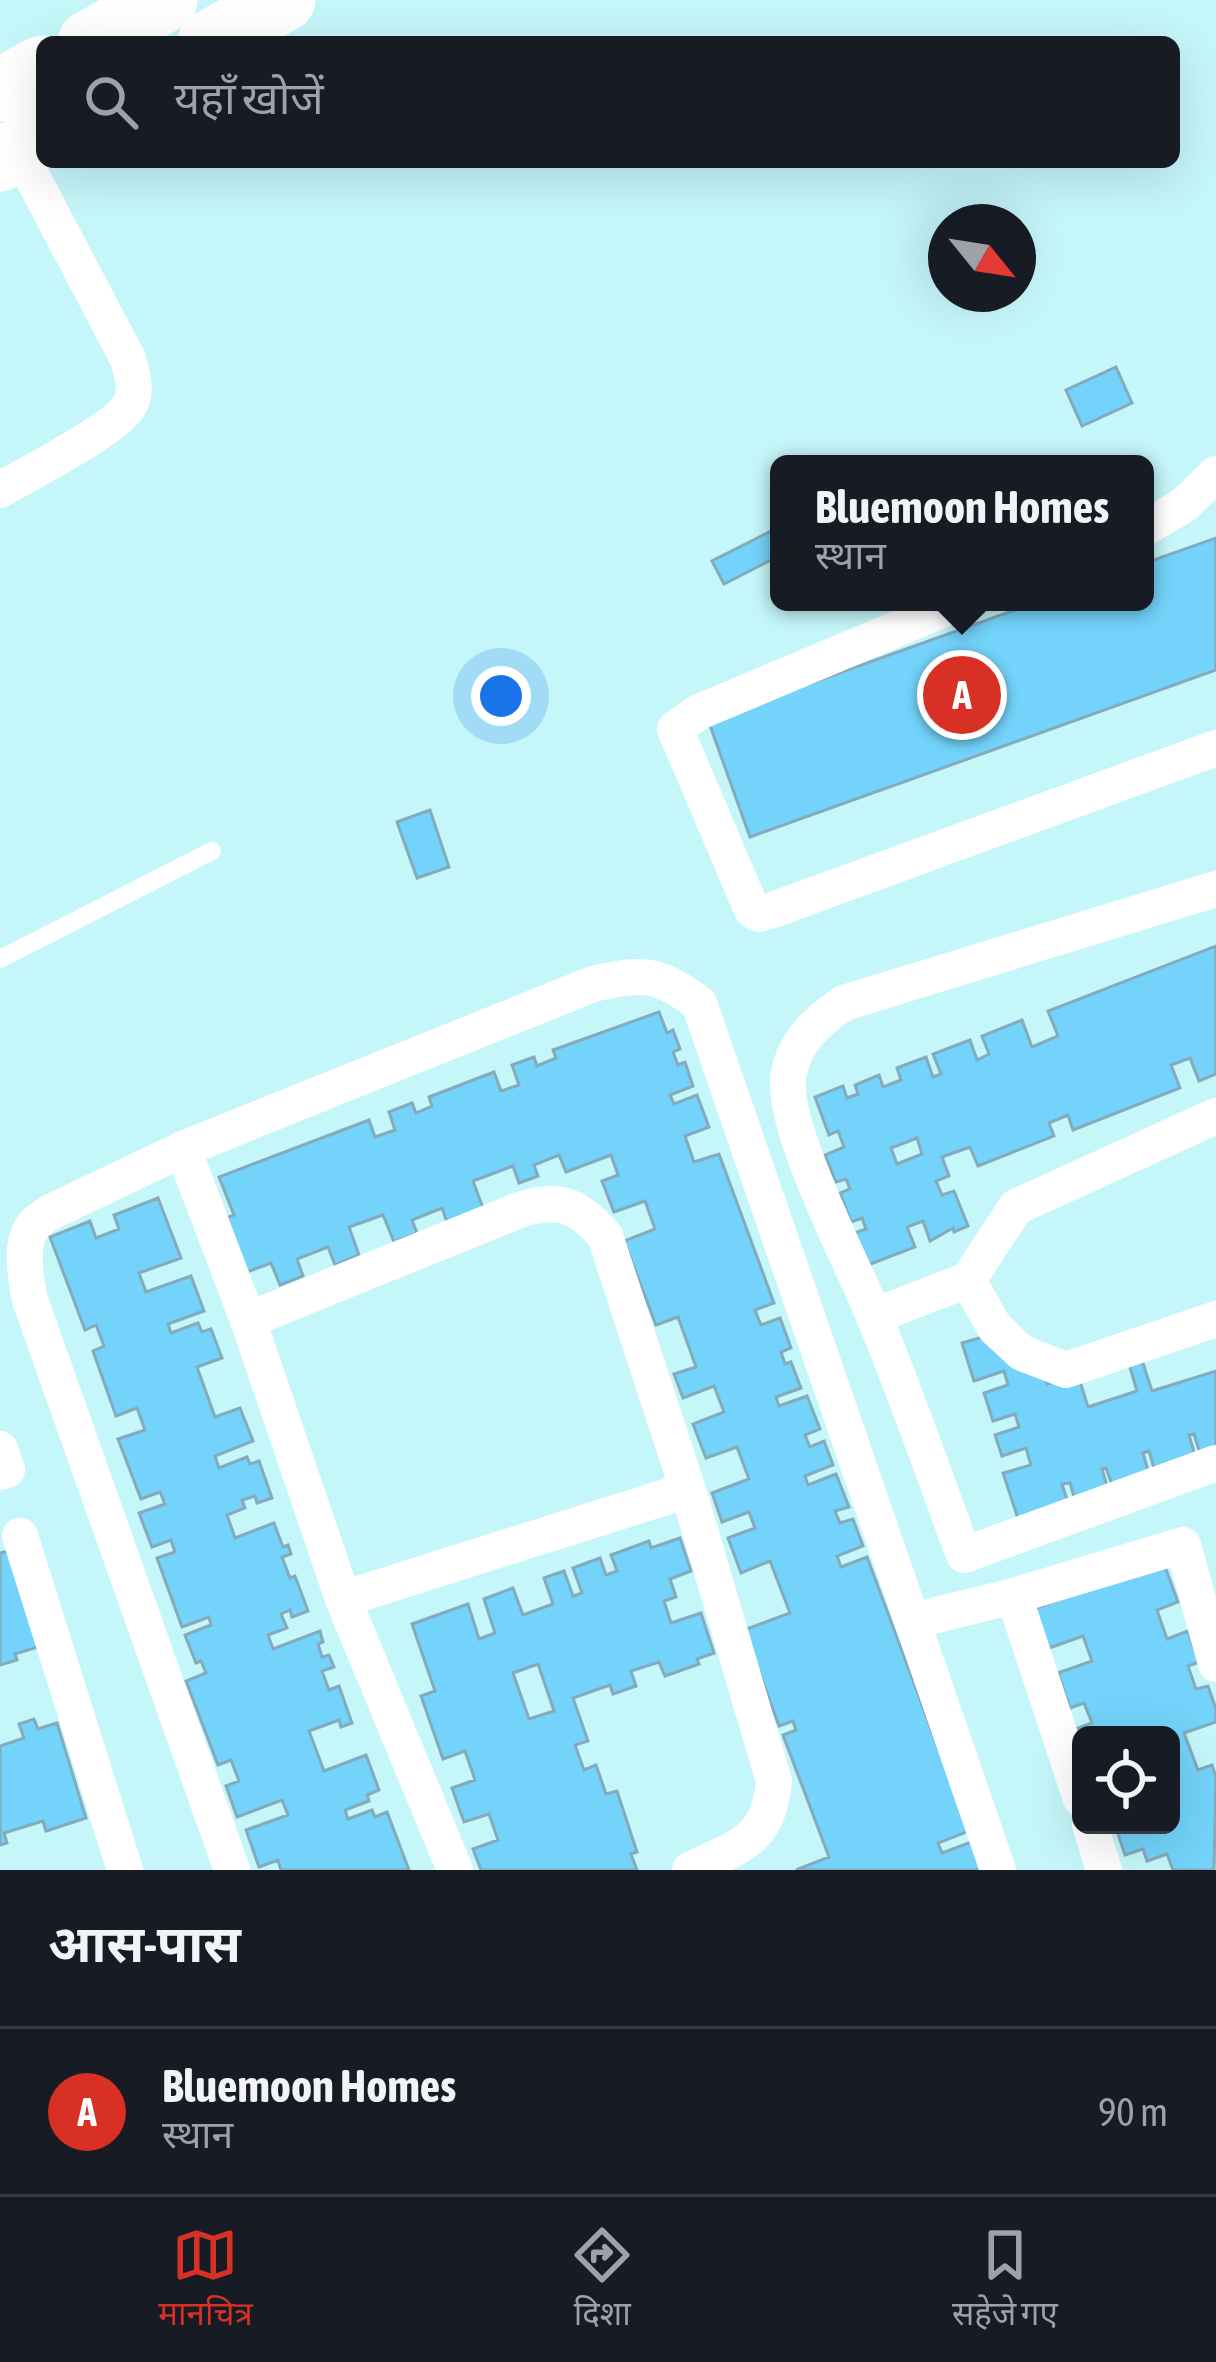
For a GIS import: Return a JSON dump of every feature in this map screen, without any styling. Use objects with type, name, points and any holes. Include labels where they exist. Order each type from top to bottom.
[{"type":"highway","points":[[100,36],[166,0]]},
{"type":"highway","points":[[220,36],[284,0]]},
{"type":"highway","points":[[0,90],[36,70]]},
{"type":"street","points":[[0,490],[116,422],[132,403],[134,385],[128,359],[20,149]]},
{"type":"street","points":[[1154,523],[1184,505],[1216,474]]},
{"type":"street","points":[[940,611],[699,712],[675,729],[752,910],[758,914],[1216,748]]},
{"type":"street","points":[[1216,889],[844,1003],[821,1018],[798,1047],[788,1077],[794,1129],[874,1316],[964,1555],[1216,1463]]},
{"type":"street","points":[[232,1870],[30,1300],[25,1272],[32,1226],[51,1212],[183,1148],[593,983],[633,975],[669,981],[699,1003],[998,1870]]},
{"type":"street","points":[[874,1316],[968,1280],[1016,1207],[1216,1116]]},
{"type":"street","points":[[183,1148],[248,1320],[343,1599],[455,1870]]},
{"type":"street","points":[[248,1320],[547,1202],[567,1205],[589,1218],[605,1236],[688,1490],[774,1781],[772,1808],[759,1830],[739,1846],[690,1870]]},
{"type":"street","points":[[968,1280],[995,1328],[1022,1353],[1066,1370],[1216,1319]]},
{"type":"street","points":[[0,1449],[7,1470],[0,1472]]},
{"type":"street","points":[[343,1599],[688,1490]]},
{"type":"street","points":[[20,1536],[125,1870]]},
{"type":"street","points":[[912,1621],[1183,1545],[1216,1664]]},
{"type":"street","points":[[1014,1596],[1072,1772]]},
{"type":"street","points":[[1093,1834],[1104,1870]]},
{"type":"lane","points":[[0,959],[212,851]]},
{"type":"building","points":[[1116,367],[1132,403],[1082,426],[1066,390]]},
{"type":"building","points":[[770,532],[770,561],[724,584],[712,561]]},
{"type":"building","points":[[1216,538],[1216,670],[750,837],[708,720],[1012,611],[1154,611],[1154,560]]},
{"type":"building","points":[[430,810],[449,867],[417,878],[397,822]]},
{"type":"building","points":[[1216,946],[1216,1074],[1199,1081],[1190,1058],[1171,1065],[1180,1088],[1073,1130],[1068,1115],[1049,1123],[1054,1136],[978,1166],[970,1147],[942,1157],[949,1176],[936,1181],[942,1195],[954,1191],[968,1226],[954,1232],[953,1228],[930,1241],[923,1221],[907,1227],[915,1247],[868,1265],[855,1233],[866,1229],[862,1218],[851,1222],[840,1193],[850,1189],[846,1179],[836,1182],[825,1155],[844,1147],[838,1131],[829,1135],[815,1097],[843,1086],[847,1098],[858,1094],[855,1085],[879,1075],[883,1087],[901,1080],[897,1068],[926,1057],[933,1077],[941,1074],[933,1054],[970,1040],[977,1060],[989,1054],[982,1036],[1022,1020],[1032,1047],[1058,1036],[1048,1011]],"holes":[[[917,1138],[922,1154],[897,1164],[891,1148]]]},
{"type":"building","points":[[659,1012],[667,1033],[673,1030],[680,1049],[673,1052],[678,1065],[685,1062],[693,1086],[670,1095],[674,1104],[697,1095],[709,1127],[685,1136],[694,1162],[719,1154],[774,1303],[755,1310],[761,1325],[780,1318],[791,1348],[781,1352],[785,1364],[791,1362],[801,1388],[776,1397],[779,1406],[807,1396],[820,1429],[805,1435],[810,1447],[824,1441],[833,1465],[805,1476],[808,1485],[836,1474],[849,1507],[835,1511],[840,1523],[853,1519],[863,1546],[837,1556],[841,1567],[867,1557],[969,1831],[938,1843],[942,1853],[974,1841],[984,1870],[796,1870],[829,1857],[783,1735],[796,1730],[793,1721],[779,1726],[744,1630],[790,1613],[770,1561],[741,1573],[728,1538],[755,1528],[749,1512],[722,1522],[712,1493],[749,1479],[737,1447],[706,1458],[693,1424],[724,1412],[714,1386],[683,1398],[674,1374],[696,1367],[678,1317],[656,1325],[624,1241],[655,1229],[645,1201],[614,1212],[602,1181],[618,1175],[611,1155],[566,1172],[559,1155],[534,1165],[538,1176],[519,1183],[513,1166],[473,1181],[483,1208],[447,1222],[442,1208],[412,1220],[417,1233],[394,1242],[383,1215],[349,1227],[359,1255],[335,1265],[328,1247],[297,1259],[303,1276],[280,1285],[271,1263],[242,1274],[221,1220],[234,1215],[219,1177],[369,1120],[375,1137],[395,1130],[389,1112],[412,1103],[416,1113],[432,1106],[429,1097],[494,1072],[501,1091],[519,1085],[512,1065],[534,1057],[537,1066],[556,1058],[553,1050]]},
{"type":"building","points":[[158,1198],[181,1258],[139,1273],[146,1292],[191,1276],[204,1311],[168,1324],[171,1333],[198,1323],[202,1332],[211,1329],[222,1358],[197,1367],[215,1417],[240,1408],[253,1441],[215,1456],[219,1468],[247,1457],[250,1464],[259,1461],[272,1498],[257,1503],[255,1496],[242,1500],[245,1508],[227,1515],[235,1538],[274,1523],[283,1547],[288,1545],[291,1554],[282,1557],[308,1611],[292,1617],[290,1610],[281,1614],[287,1628],[268,1635],[273,1649],[320,1631],[322,1657],[329,1655],[334,1667],[322,1671],[329,1690],[339,1686],[352,1723],[341,1727],[339,1720],[309,1731],[324,1771],[366,1755],[379,1790],[367,1795],[369,1801],[345,1810],[348,1819],[372,1810],[375,1817],[387,1812],[409,1870],[281,1870],[278,1860],[259,1867],[246,1830],[288,1815],[282,1800],[237,1817],[226,1786],[239,1781],[231,1760],[218,1765],[186,1681],[206,1673],[201,1661],[196,1663],[185,1635],[211,1625],[209,1617],[182,1627],[157,1558],[175,1552],[171,1540],[152,1547],[139,1513],[165,1504],[160,1492],[141,1499],[118,1439],[145,1430],[137,1408],[116,1416],[93,1351],[104,1346],[96,1325],[85,1330],[50,1237],[90,1221],[96,1238],[119,1229],[114,1215]]},
{"type":"building","points":[[1013,1328],[1041,1366],[1047,1384],[1078,1375],[1088,1407],[1137,1391],[1129,1364],[1142,1360],[1152,1391],[1216,1371],[1216,1455],[1202,1460],[1194,1434],[1189,1435],[1197,1462],[1156,1475],[1149,1451],[1143,1453],[1151,1481],[1115,1493],[1106,1468],[1102,1469],[1110,1496],[1077,1507],[1070,1483],[1062,1484],[1072,1515],[1022,1531],[1003,1473],[1031,1465],[1026,1448],[1002,1456],[995,1435],[1019,1427],[1015,1414],[993,1421],[984,1393],[1008,1385],[1004,1371],[974,1381],[962,1343]]},
{"type":"building","points":[[680,1538],[691,1571],[670,1579],[676,1597],[664,1601],[671,1623],[701,1613],[714,1653],[665,1676],[659,1662],[631,1671],[636,1686],[613,1694],[610,1685],[573,1698],[588,1741],[575,1745],[584,1770],[596,1765],[606,1794],[617,1791],[637,1852],[631,1854],[637,1870],[481,1870],[473,1849],[498,1840],[489,1814],[464,1822],[452,1788],[475,1780],[465,1751],[443,1759],[421,1696],[435,1691],[412,1624],[468,1604],[479,1639],[495,1633],[484,1599],[513,1588],[523,1615],[553,1604],[544,1578],[564,1571],[573,1596],[582,1593],[573,1568],[600,1558],[606,1575],[617,1571],[611,1555],[649,1541],[651,1548]],"holes":[[[538,1664],[554,1711],[529,1719],[513,1673]]]},
{"type":"building","points":[[13,1550],[41,1646],[15,1654],[17,1660],[0,1665],[0,1553]]},
{"type":"building","points":[[1163,1561],[1178,1602],[1157,1610],[1167,1639],[1188,1631],[1199,1662],[1188,1666],[1196,1689],[1208,1686],[1216,1709],[1216,1722],[1184,1733],[1198,1770],[1212,1765],[1216,1777],[1214,1870],[1173,1870],[1167,1854],[1147,1861],[1143,1849],[1125,1855],[1118,1834],[1180,1834],[1180,1726],[1084,1726],[1092,1723],[1084,1703],[1070,1708],[1058,1673],[1092,1661],[1083,1636],[1049,1648],[1034,1609]]},
{"type":"building","points":[[34,1719],[38,1729],[57,1723],[86,1818],[46,1831],[43,1821],[4,1833],[7,1843],[0,1845],[0,1746],[24,1738],[19,1724]]},
{"type":"place","name":"Bluemoon Homes","points":[[962,695]]}]
